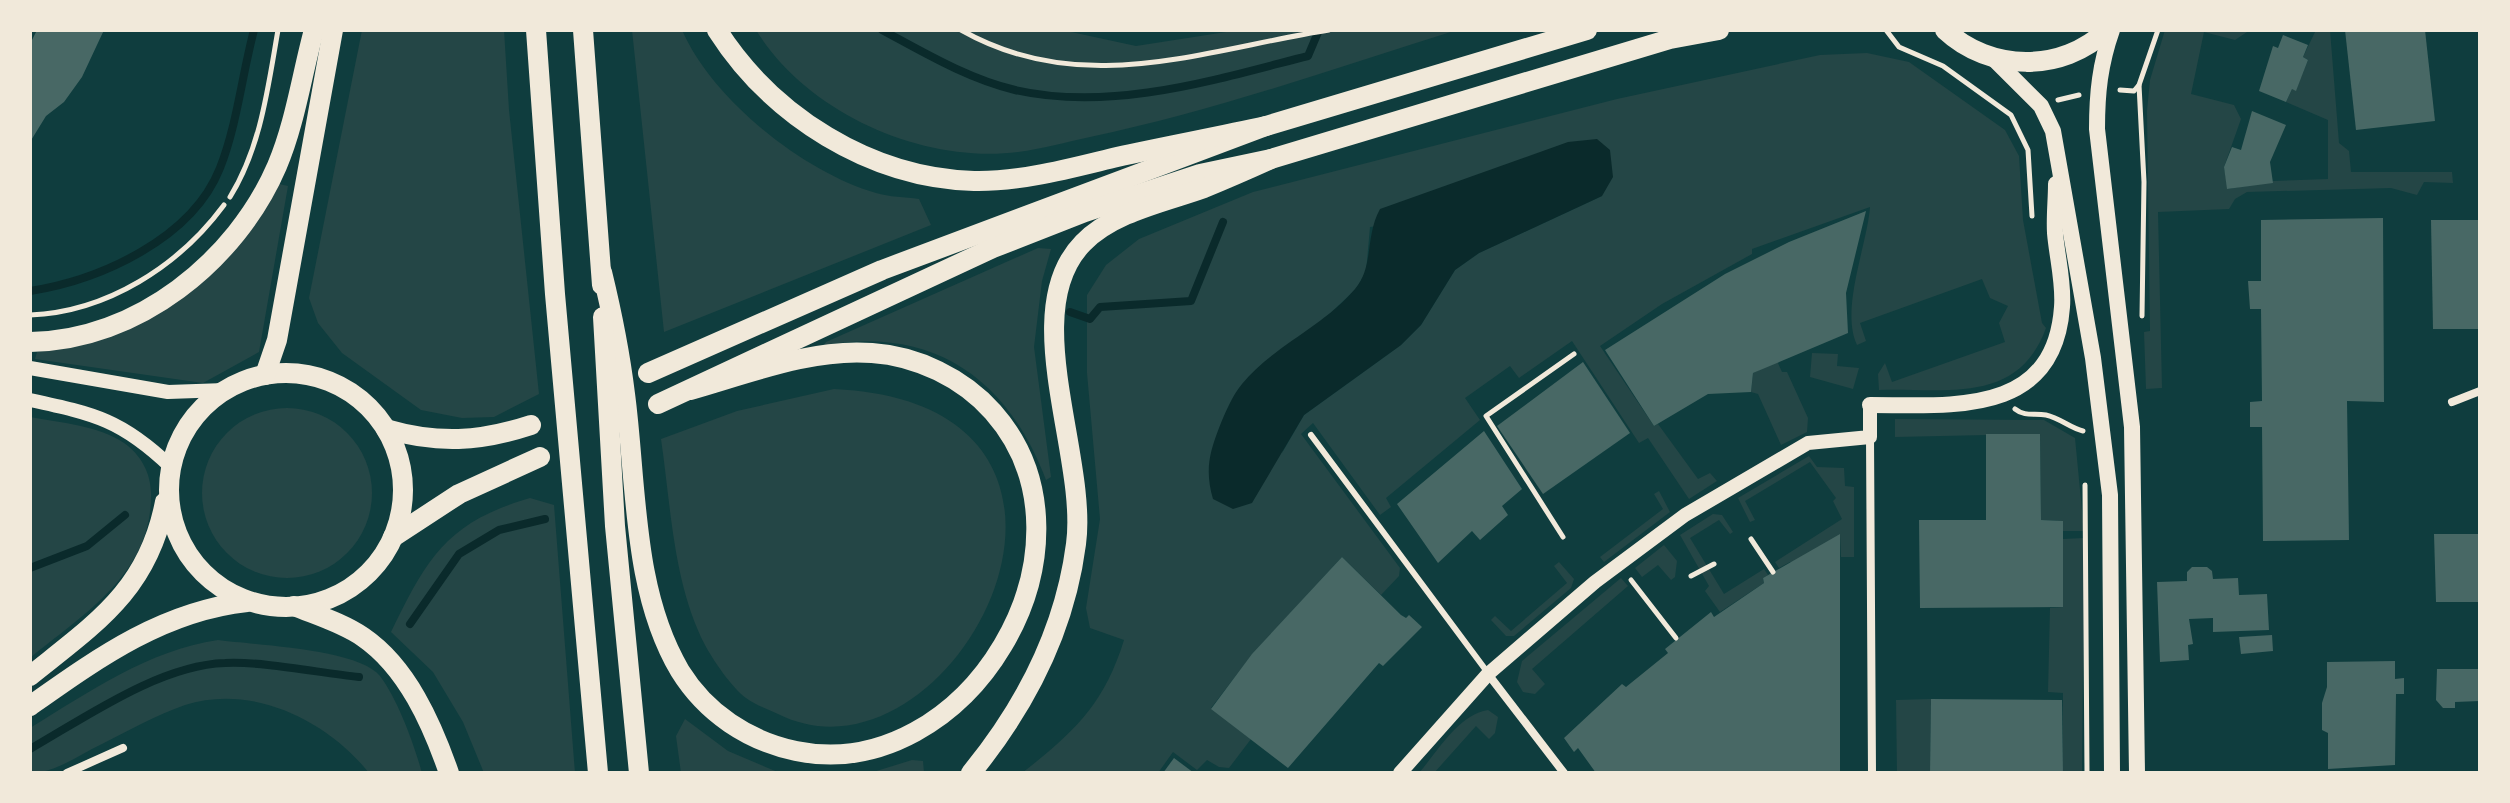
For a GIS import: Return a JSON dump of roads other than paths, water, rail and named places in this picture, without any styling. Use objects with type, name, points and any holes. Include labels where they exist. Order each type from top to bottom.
[{"type":"main road","points":[[30,342],[88,333],[117,322],[162,300],[223,250],[253,213],[279,162],[314,30]]},
{"type":"main road","points":[[265,375],[277,340],[333,30]]},
{"type":"main road","points":[[536,30],[555,294],[598,773]]},
{"type":"main road","points":[[583,30],[602,272],[605,399],[639,773]]},
{"type":"main road","points":[[717,30],[767,93],[815,130],[872,160],[919,175],[975,181],[1027,175],[1266,126]]},
{"type":"main road","points":[[648,373],[910,259],[1266,126],[1587,30]]},
{"type":"main road","points":[[658,404],[993,248],[1200,174],[1271,159],[1656,44],[1719,30]]},
{"type":"main road","points":[[1993,58],[2038,62],[2060,57],[2081,49],[2110,30]]},
{"type":"main road","points":[[2110,30],[2096,89],[2097,129],[2132,427],[2137,773]]},
{"type":"main road","points":[[1944,31],[1993,58],[2041,106],[2057,146],[2093,358],[2110,495],[2112,773]]},
{"type":"main road","points":[[1870,405],[1962,403],[2008,395],[2039,371],[2059,331],[2062,304],[2055,230],[2057,146]]},
{"type":"main road","points":[[971,773],[1007,724],[1047,653],[1074,555],[1078,498],[1055,338],[1056,294],[1061,277],[1071,257],[1100,229],[1271,159]]},
{"type":"main road","points":[[602,272],[625,393],[638,519],[651,598],[679,669],[695,691],[713,712],[744,733],[780,747],[810,754],[873,747],[904,735],[951,707],[994,658],[1028,592],[1037,556],[1039,524],[1029,472],[1002,421],[985,402],[952,378],[897,357],[846,353],[775,366],[690,390]]},
{"type":"main road","points":[[30,676],[108,613],[148,561],[159,535],[170,477],[190,423],[225,390],[265,375],[293,373],[321,378],[346,390],[369,407],[386,429],[396,449],[403,494],[393,537],[376,564],[353,585],[315,603],[294,606],[251,602],[217,605],[176,616],[149,629],[30,706]]},
{"type":"main road","points":[[386,429],[438,441],[465,441],[492,438],[531,425]]},
{"type":"main road","points":[[393,537],[459,494],[540,457]]},
{"type":"main road","points":[[170,477],[171,512],[191,558],[228,592],[251,602]]},
{"type":"main road","points":[[294,606],[363,637],[387,659],[404,678],[427,720],[449,773]]},
{"type":"street","points":[[30,368],[168,392],[225,390]]},
{"type":"street","points":[[2452,402],[2480,391]]},
{"type":"street","points":[[30,400],[118,423],[140,437],[170,477]]},
{"type":"street","points":[[1870,405],[1872,773]]},
{"type":"street","points":[[1400,773],[1488,674],[1618,563],[1720,493],[1808,443],[1870,437]]},
{"type":"street","points":[[1488,674],[1564,773]]},
{"type":"street","points":[[67,773],[123,748]]},
{"type":"lane","points":[[1311,435],[1488,674]]},
{"type":"waterway","points":[[30,291],[85,277],[113,266],[141,252],[188,216],[207,193],[226,152],[254,30]]},
{"type":"waterway","points":[[882,30],[946,64],[997,85],[1052,96],[1088,97],[1163,90],[1308,56],[1319,30]]},
{"type":"waterway","points":[[1070,312],[1090,319],[1100,307],[1191,301],[1223,222]]},
{"type":"waterway","points":[[30,568],[87,546],[125,515]]},
{"type":"waterway","points":[[410,624],[459,554],[499,530],[545,519]]},
{"type":"waterway","points":[[30,749],[124,695],[200,666],[256,664],[359,677]]}]
